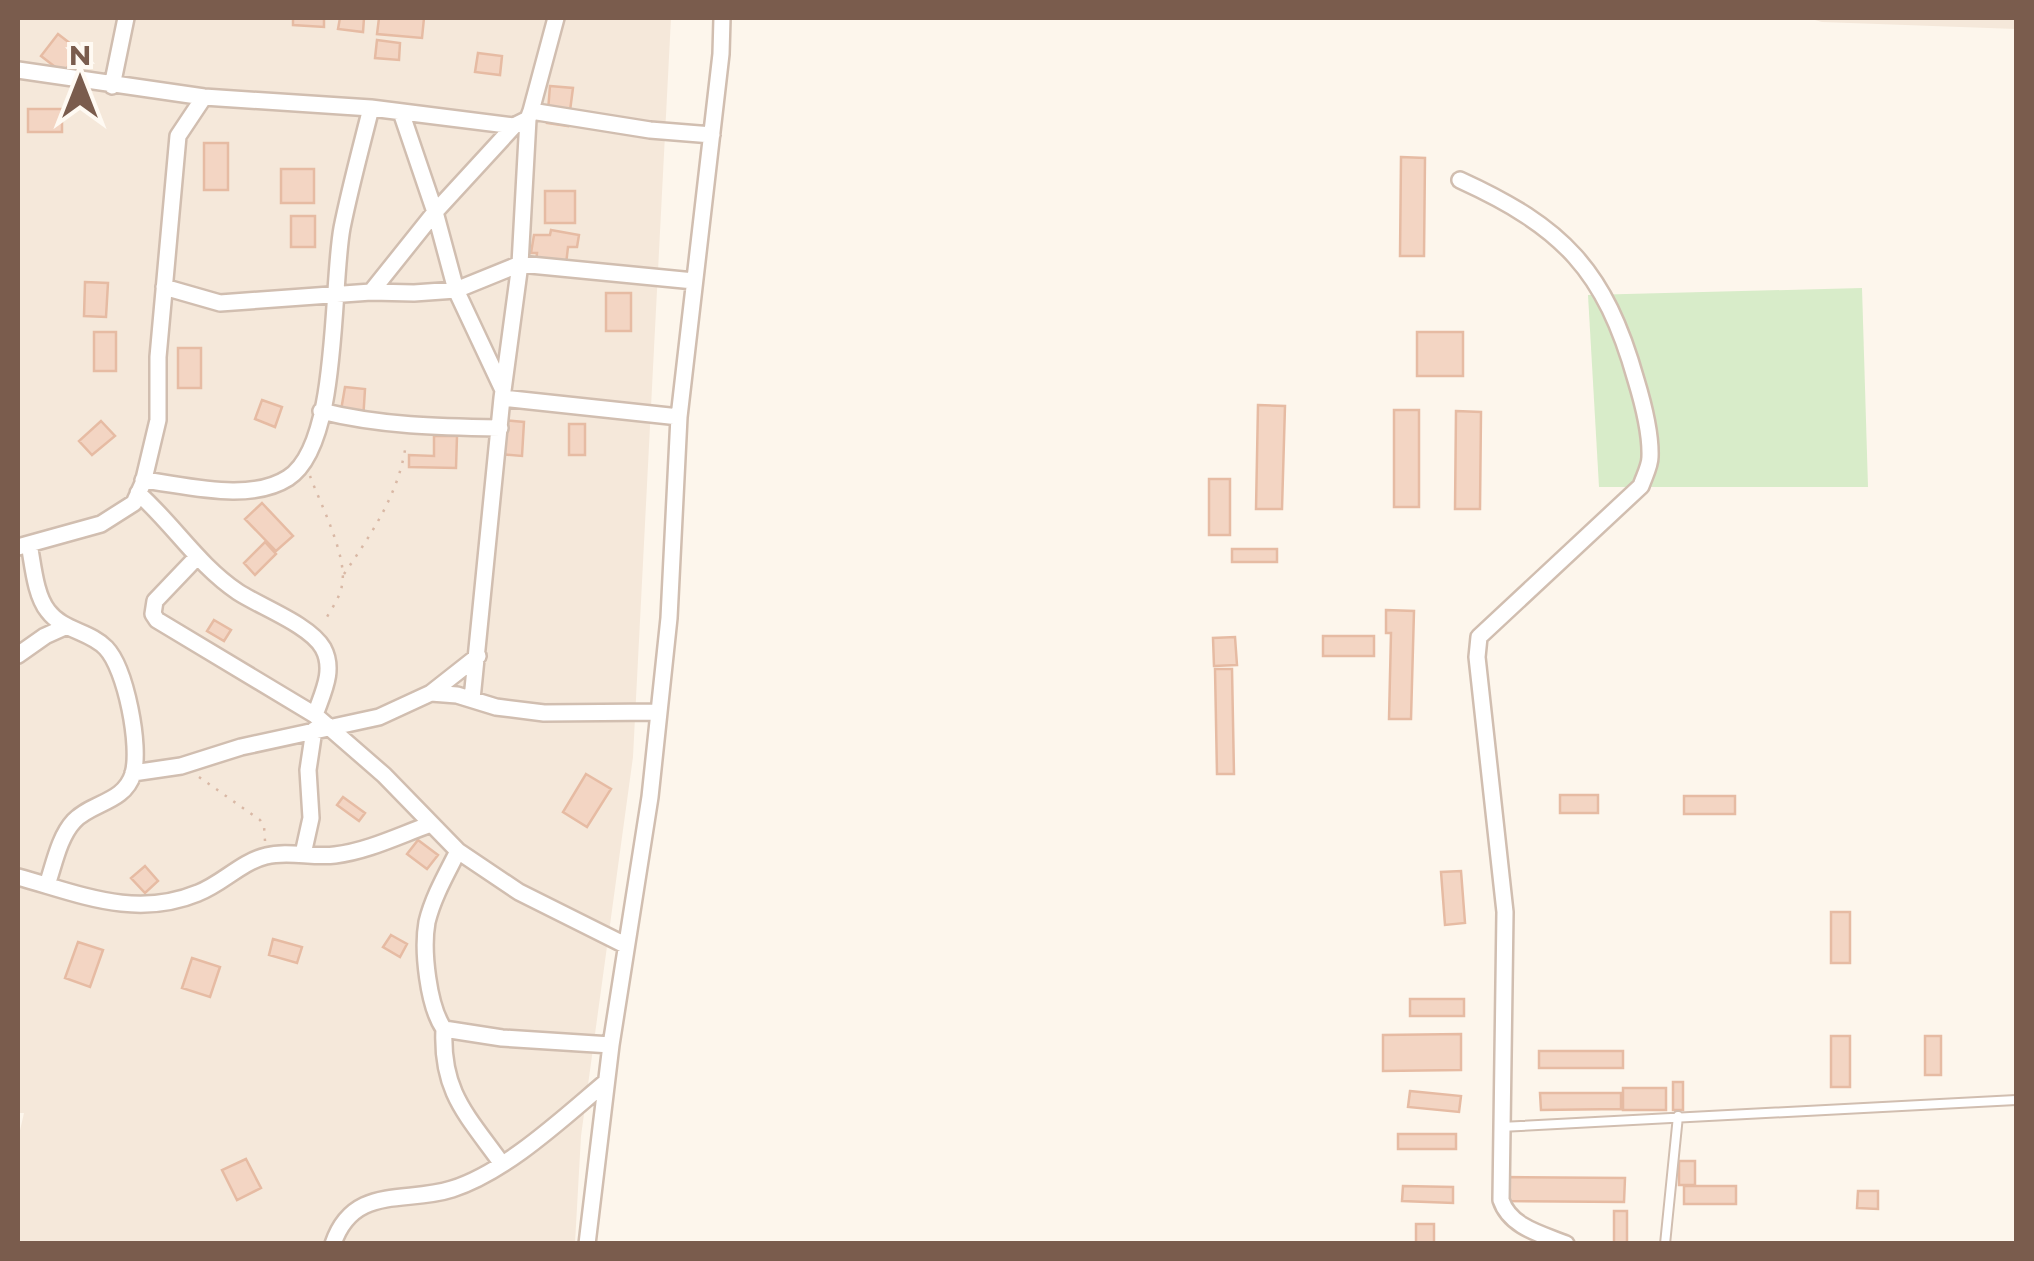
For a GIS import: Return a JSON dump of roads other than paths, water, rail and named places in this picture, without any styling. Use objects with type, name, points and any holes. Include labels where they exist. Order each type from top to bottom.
[{"type":"street","points":[[112,86],[126,18]]},
{"type":"street","points":[[472,699],[520,264],[524,119],[556,18]]},
{"type":"street","points":[[587,1244],[611,1044],[650,796],[669,618],[680,417],[722,18]]},
{"type":"street","points":[[18,70],[204,97],[370,108],[495,126],[524,119],[712,135]]},
{"type":"street","points":[[47,885],[70,826],[114,798],[133,773],[135,761],[125,683],[118,666],[106,648],[66,627],[44,603],[23,546],[102,524],[134,504],[141,487],[158,420],[164,287],[178,136],[204,97]]},
{"type":"street","points":[[141,487],[262,488],[287,479],[304,463],[322,412],[341,232],[370,108]]},
{"type":"street","points":[[401,112],[456,290],[503,394]]},
{"type":"street","points":[[371,292],[435,212],[524,119]]},
{"type":"street","points":[[1460,180],[1513,204],[1552,233],[1591,275],[1612,308],[1628,352],[1642,401],[1650,459],[1641,486],[1479,638],[1477,657],[1505,912],[1501,1200],[1515,1222],[1566,1244]]},
{"type":"street","points":[[164,287],[220,303],[456,290],[520,264],[694,281]]},
{"type":"street","points":[[503,394],[680,417]]},
{"type":"street","points":[[322,412],[409,426],[500,428]]},
{"type":"street","points":[[141,487],[196,558],[235,590],[315,636],[329,664],[308,770],[311,818],[303,854]]},
{"type":"street","points":[[196,558],[155,601],[152,614],[320,724],[384,775],[458,850],[519,892],[625,945]]},
{"type":"street","points":[[18,655],[66,627]]},
{"type":"street","points":[[133,773],[181,766],[320,724],[379,716],[431,693],[478,656]]},
{"type":"street","points":[[431,693],[544,713],[659,712]]},
{"type":"street","points":[[18,877],[116,904],[143,907],[200,892],[260,857],[277,853],[332,856],[431,824]]},
{"type":"street","points":[[458,850],[427,925],[432,1003],[444,1028],[444,1072],[502,1164]]},
{"type":"street","points":[[444,1028],[502,1038],[611,1044]]},
{"type":"street","points":[[333,1244],[343,1221],[361,1206],[385,1198],[452,1189],[502,1164],[606,1082]]},
{"type":"lane","points":[[1500,1127],[2016,1100]]},
{"type":"lane","points":[[1665,1244],[1678,1116]]}]
